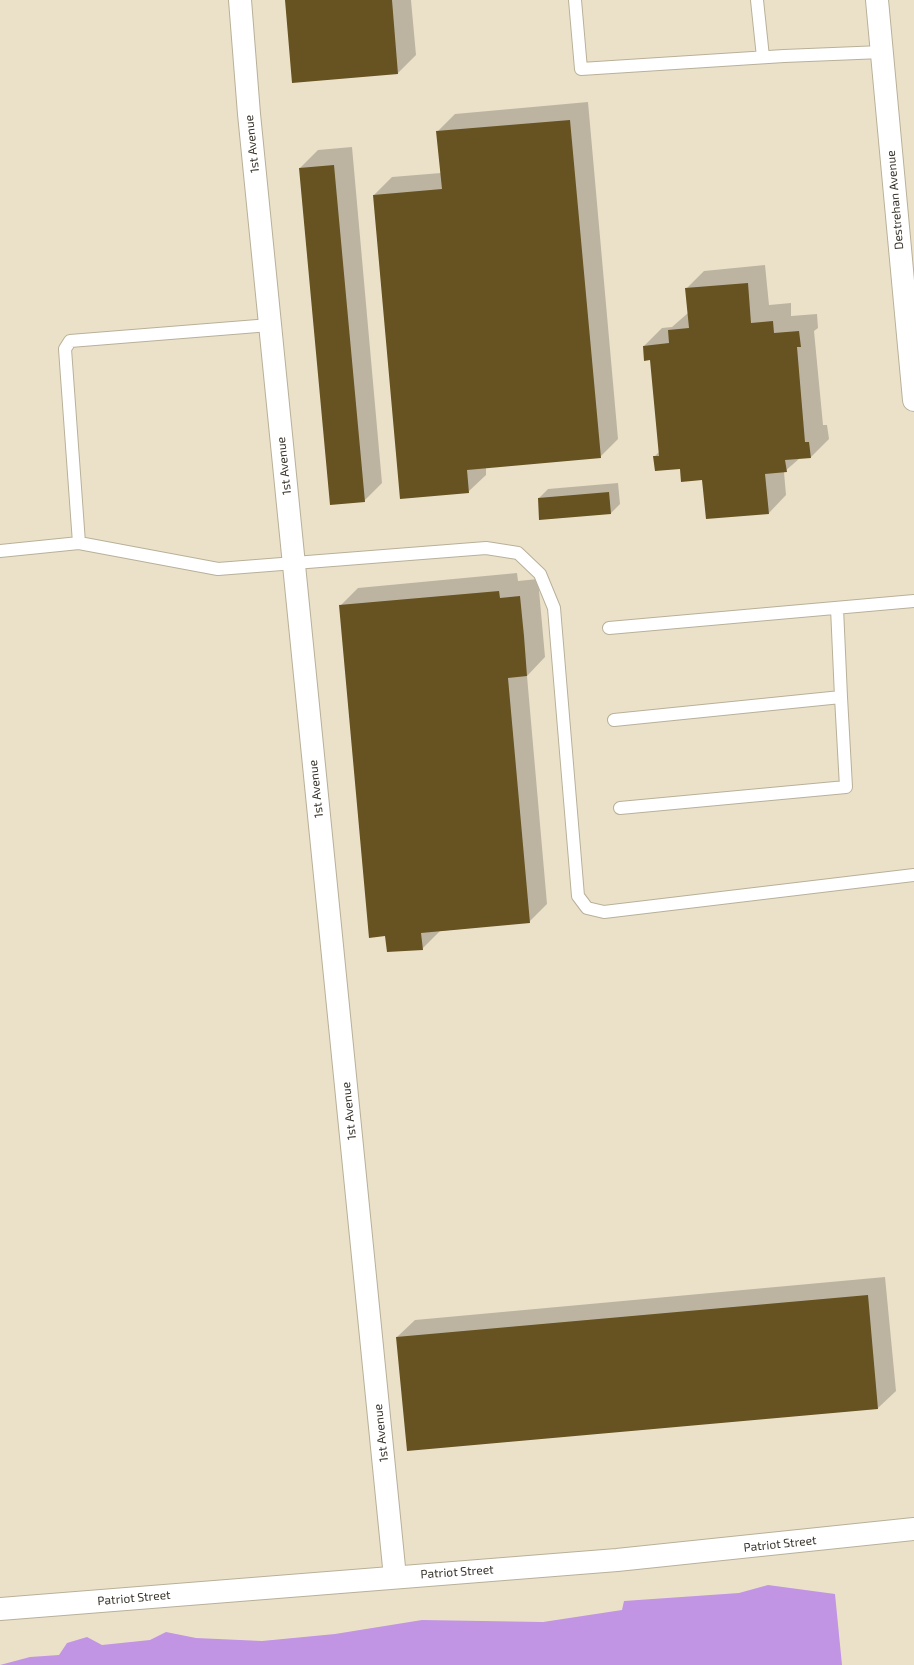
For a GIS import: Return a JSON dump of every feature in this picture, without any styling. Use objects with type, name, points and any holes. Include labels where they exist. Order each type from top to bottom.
[{"type":"street","name":"1st Avenue","points":[[240,0],[250,122],[270,325],[396,1577]]},
{"type":"street","name":"Destrehan Avenue","points":[[877,0],[914,400]]},
{"type":"street","name":"Patriot Street","points":[[0,1609],[616,1560],[914,1529]]},
{"type":"lane","points":[[575,0],[580,69],[763,57],[882,52]]},
{"type":"lane","points":[[757,0],[763,57]]},
{"type":"lane","points":[[79,543],[65,349],[70,341],[270,325]]},
{"type":"lane","points":[[0,551],[79,543],[218,569],[486,548],[518,553],[540,574],[554,608],[578,896],[587,908],[604,912],[914,875]]},
{"type":"lane","points":[[608,628],[914,601]]},
{"type":"lane","points":[[620,808],[846,786],[837,608]]},
{"type":"lane","points":[[614,720],[841,697]]},
{"type":"shaded area","points":[[768,1585],[835,1594],[842,1665],[0,1665],[30,1657],[59,1655],[67,1643],[87,1637],[102,1645],[150,1640],[166,1632],[196,1638],[262,1641],[335,1634],[422,1620],[543,1622],[622,1610],[624,1601],[739,1593]]},
{"type":"building","points":[[285,0],[392,0],[398,74],[292,83]]},
{"type":"building","points":[[570,120],[601,458],[467,470],[469,493],[400,499],[373,195],[442,189],[436,131]]},
{"type":"building","points":[[334,165],[365,502],[330,505],[299,168]]},
{"type":"building","points":[[748,283],[751,323],[773,321],[774,333],[799,331],[801,347],[797,347],[805,442],[809,442],[811,458],[785,460],[787,472],[765,474],[769,514],[706,519],[702,480],[681,482],[680,469],[655,471],[653,456],[659,456],[650,360],[644,361],[643,346],[669,343],[668,330],[689,328],[685,288]]},
{"type":"building","points":[[609,492],[611,514],[539,520],[538,498]]},
{"type":"building","points":[[499,591],[500,598],[520,596],[524,636],[527,676],[508,678],[530,923],[421,933],[423,950],[387,952],[385,936],[369,938],[339,605]]},
{"type":"building","points":[[868,1295],[878,1409],[407,1451],[396,1337]]}]
